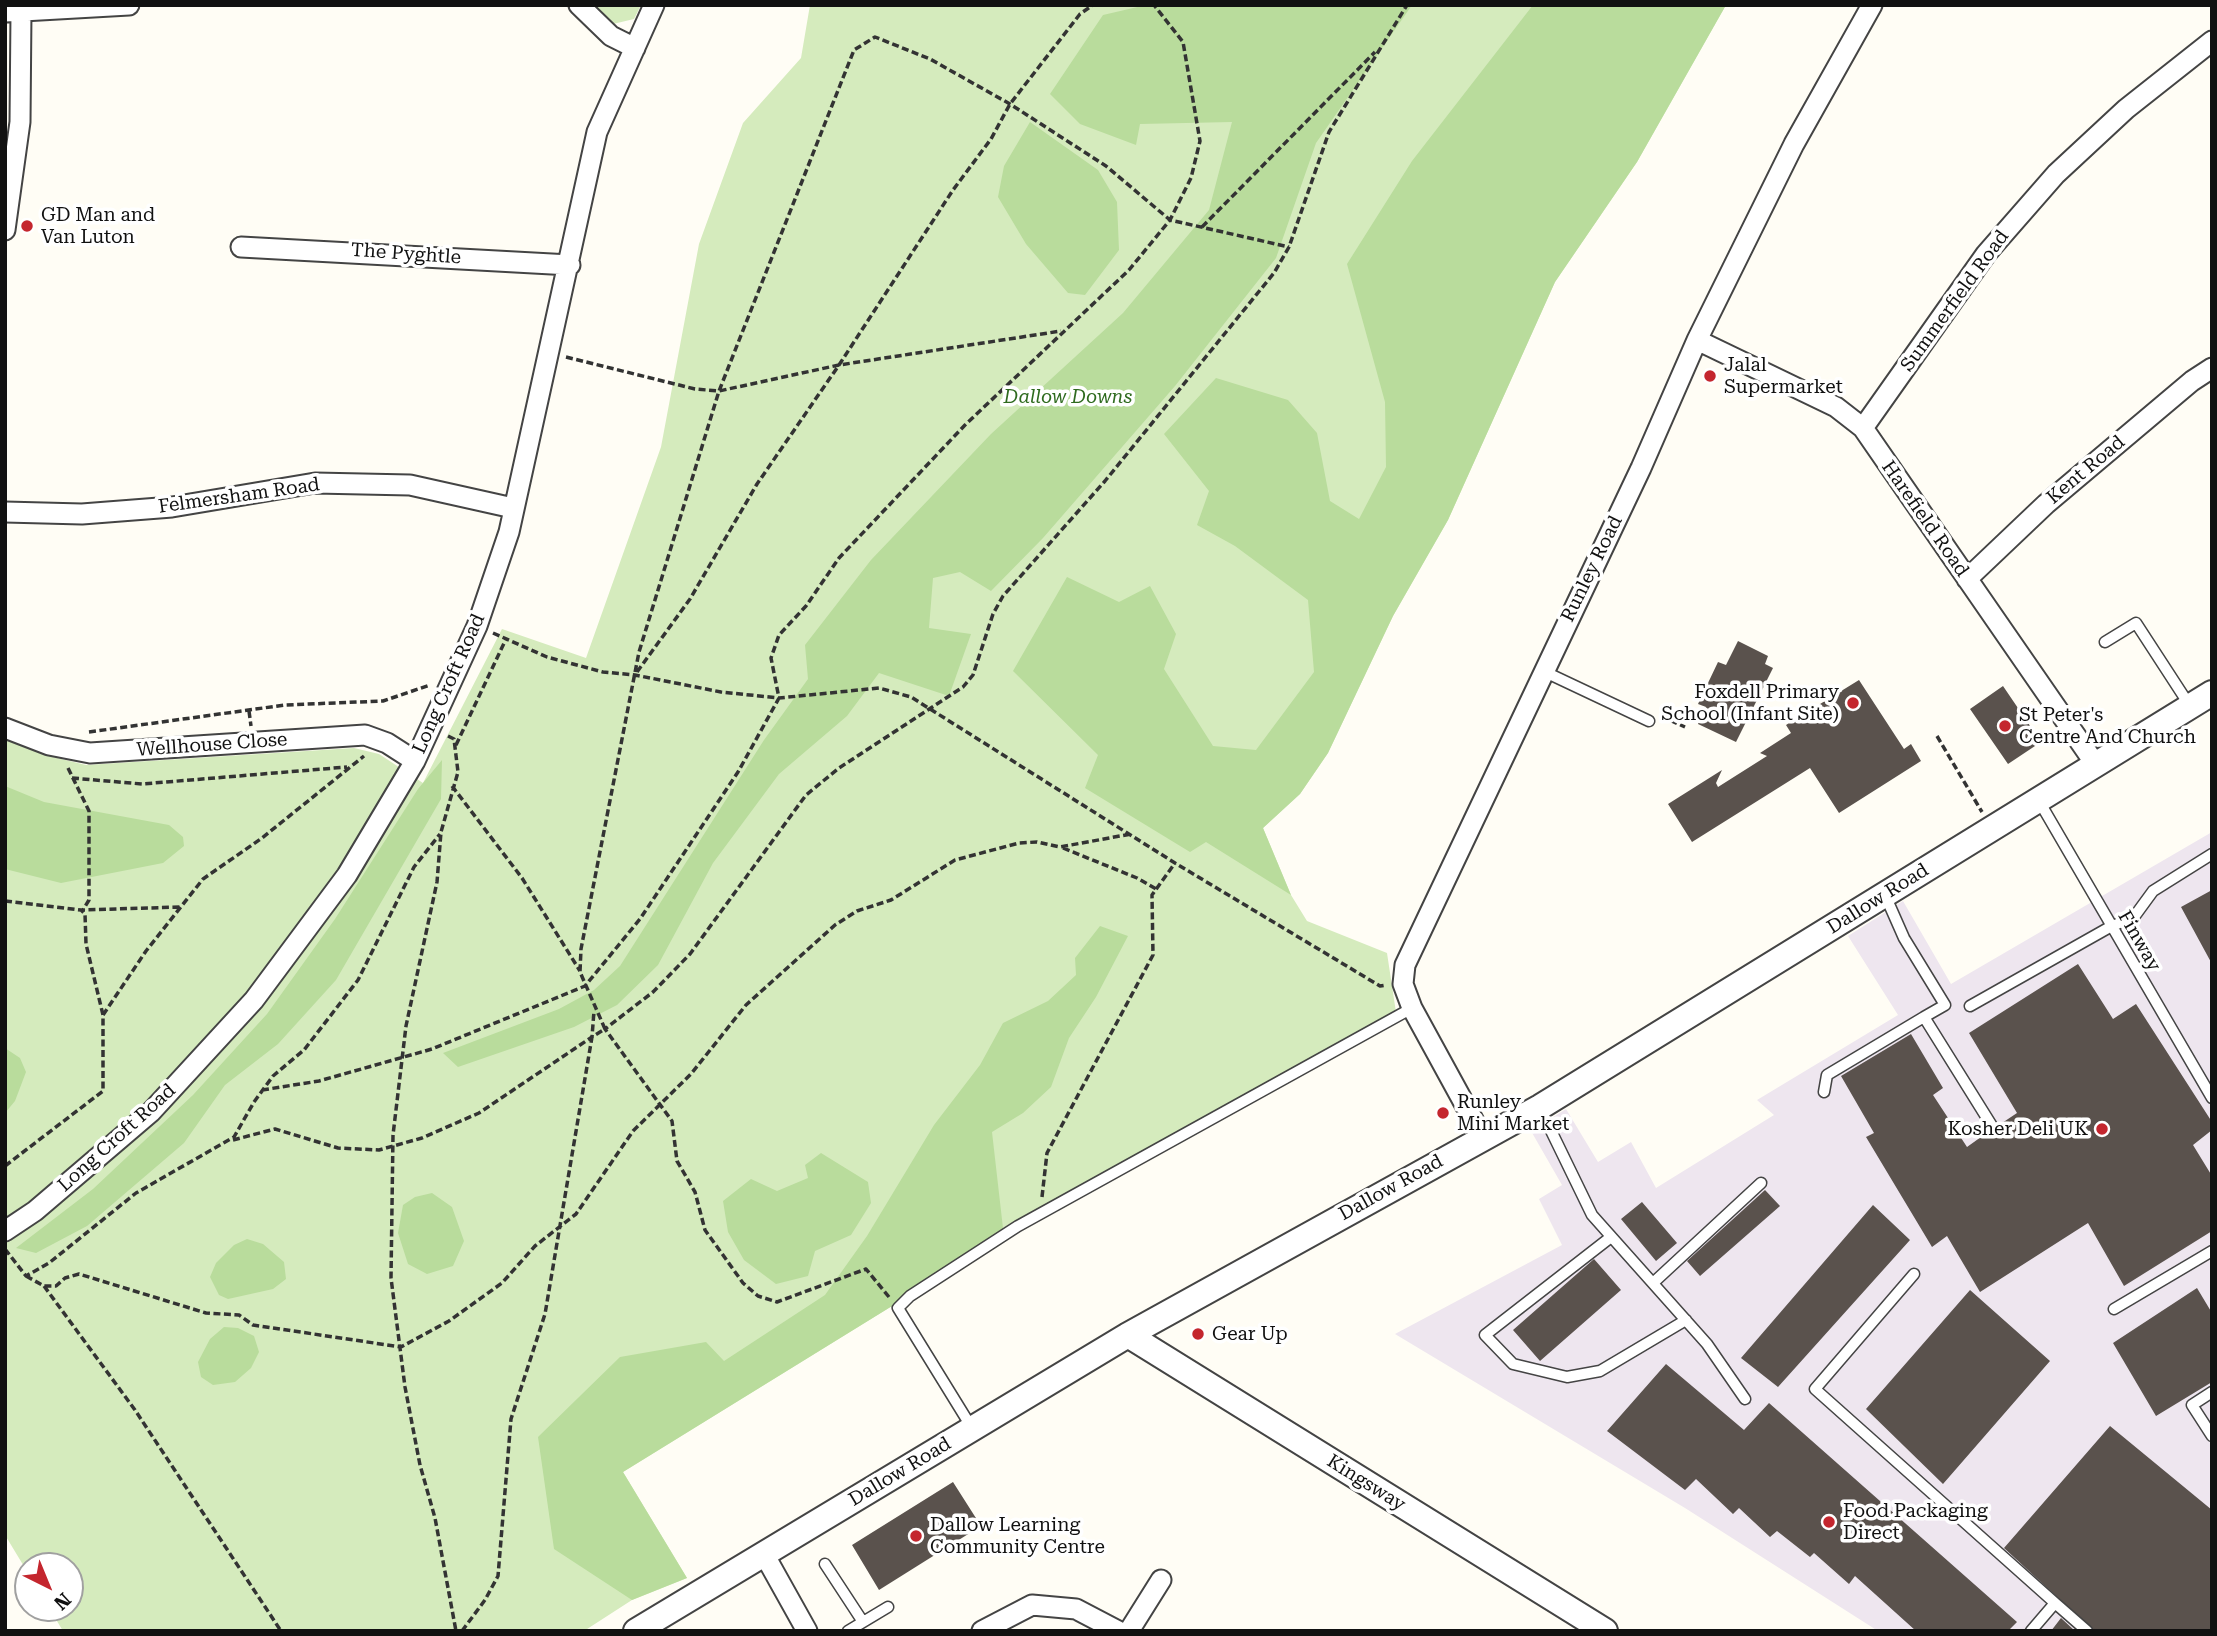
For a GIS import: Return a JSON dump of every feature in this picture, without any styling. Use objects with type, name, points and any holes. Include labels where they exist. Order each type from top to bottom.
[{"type":"street","points":[[5,230],[20,122],[13,12],[129,5]]},
{"type":"street","points":[[579,5],[611,36],[635,48]]},
{"type":"street","name":"Long Croft Road","points":[[5,1231],[35,1211],[151,1112],[254,1000],[347,875],[415,761],[477,626],[509,532],[513,508],[522,485],[597,132],[654,5]]},
{"type":"street","name":"Runley Road","points":[[1403,984],[1405,965],[1640,468],[1697,340],[1794,144],[1872,5]]},
{"type":"street","name":"Summerfield Road","points":[[1863,428],[1986,254],[2056,174],[2126,109],[2212,41]]},
{"type":"street","name":"The Pyghtle","points":[[241,247],[570,265]]},
{"type":"street","name":"Harefield Road","points":[[1697,340],[1836,407],[1863,428],[2096,765]]},
{"type":"street","name":"Kent Road","points":[[1967,579],[2046,504],[2192,381],[2212,368]]},
{"type":"street","name":"Felmersham Road","points":[[5,512],[82,514],[172,507],[315,483],[410,485],[513,508]]},
{"type":"street","name":"Dallow Road","points":[[645,1628],[1128,1335],[1482,1136],[1540,1107],[1885,895],[1911,874],[1993,828],[2212,693]]},
{"type":"street","name":"Wellhouse Close","points":[[5,728],[49,745],[74,744],[90,753],[365,735],[415,761]]},
{"type":"street","points":[[1403,984],[1412,1008],[1482,1136]]},
{"type":"street","name":"Kingsway","points":[[1128,1335],[1605,1631]]},
{"type":"street","points":[[764,1554],[807,1631]]},
{"type":"street","points":[[1129,1631],[1161,1580]]},
{"type":"street","points":[[982,1631],[1032,1605],[1076,1609],[1118,1631]]},
{"type":"lane","points":[[2105,642],[2136,623],[2190,706]]},
{"type":"lane","points":[[1543,671],[1649,721]]},
{"type":"lane","name":"Finway","points":[[2039,800],[2110,927],[2212,1098]]},
{"type":"lane","points":[[1970,1006],[2110,927],[2134,917],[2153,891],[2212,854]]},
{"type":"lane","points":[[1824,1093],[1827,1075],[1945,1005],[1905,939],[1885,895]]},
{"type":"lane","points":[[973,1429],[898,1308],[910,1296],[1041,1213],[1412,1008]]},
{"type":"lane","points":[[1924,1017],[1992,1126]]},
{"type":"lane","points":[[1540,1107],[1592,1215],[1707,1344],[1745,1399]]},
{"type":"lane","points":[[1653,1283],[1761,1183]]},
{"type":"lane","points":[[1611,1237],[1485,1335],[1513,1364],[1567,1377],[1600,1371],[1686,1320]]},
{"type":"lane","points":[[2114,1309],[2212,1251]]},
{"type":"lane","points":[[1914,1274],[1815,1389],[2087,1631]]},
{"type":"lane","points":[[2212,1392],[2192,1405],[2212,1436]]},
{"type":"lane","points":[[825,1564],[863,1622]]},
{"type":"lane","points":[[2031,1631],[2055,1603]]},
{"type":"lane","points":[[848,1631],[888,1607]]},
{"type":"path","points":[[635,675],[690,599],[757,484],[839,365],[953,190],[991,139],[1010,104],[1080,14],[1093,5]]},
{"type":"path","points":[[262,1090],[319,1081],[401,1057],[505,1021],[585,986],[640,919],[738,772],[779,698],[771,658],[779,635],[806,606],[839,558],[965,425],[1061,331],[1129,270],[1170,220],[1191,178],[1199,141],[1183,42],[1154,5]]},
{"type":"path","points":[[26,1276],[49,1263],[136,1194],[213,1147],[275,1129],[338,1148],[379,1150],[392,1147],[479,1113],[526,1085],[653,992],[690,954],[806,795],[839,768],[963,687],[973,675],[993,614],[1003,596],[1105,481],[1274,273],[1289,247],[1329,132],[1407,5]]},
{"type":"path","points":[[580,972],[581,949],[635,675],[719,391],[854,50],[875,37],[930,59],[1010,104],[1106,166],[1170,220],[1289,247]]},
{"type":"path","points":[[1202,227],[1380,48]]},
{"type":"path","points":[[551,353],[697,390],[719,391],[839,365],[1061,331]]},
{"type":"path","points":[[477,626],[547,657],[603,672],[635,675],[721,692],[779,698],[879,688],[911,697],[1175,863],[1380,986],[1403,984]]},
{"type":"path","points":[[455,746],[506,639]]},
{"type":"path","points":[[80,910],[87,908],[89,900],[89,811],[72,778],[74,744],[88,732],[285,705],[383,701],[417,691]]},
{"type":"path","points":[[444,734],[454,739],[457,772],[441,832],[437,882],[401,1057],[392,1147],[391,1278],[420,1465],[435,1518],[456,1631]]},
{"type":"path","points":[[1937,736],[1993,828]]},
{"type":"path","points":[[103,1015],[146,951],[203,879],[262,838],[363,756],[397,750]]},
{"type":"path","points":[[72,778],[142,784],[350,766]]},
{"type":"path","points":[[452,786],[522,878],[580,972],[605,1029],[672,1121],[677,1161],[695,1192],[705,1230],[743,1283],[758,1296],[777,1302],[866,1269],[898,1308]]},
{"type":"path","points":[[231,1141],[273,1076],[304,1050],[358,981],[414,867],[441,832]]},
{"type":"path","points":[[1060,847],[1131,834]]},
{"type":"path","points":[[44,1286],[56,1286],[65,1278],[79,1274],[206,1313],[239,1315],[253,1325],[401,1347],[449,1321],[502,1283],[535,1246],[561,1223],[576,1214],[634,1130],[691,1074],[746,1005],[835,925],[858,911],[891,900],[956,860],[1019,843],[1037,842],[1060,847],[1137,877],[1156,889]]},
{"type":"path","points":[[1041,1213],[1047,1153],[1153,955],[1151,909],[1156,889],[1175,863]]},
{"type":"path","points":[[5,901],[80,910],[181,907]]},
{"type":"path","points":[[5,1166],[103,1091],[103,1015],[86,944],[85,914],[80,910]]},
{"type":"path","points":[[462,1631],[485,1600],[498,1576],[511,1419],[545,1314],[592,1037],[594,1009]]},
{"type":"path","points":[[5,1249],[26,1276],[44,1286],[135,1409],[281,1631]]},
{"type":"shaded area","points":[[2212,832],[2212,1631],[1878,1631],[1685,1508],[1395,1334],[1562,1245],[1539,1199],[1562,1185],[1531,1131],[1566,1109],[1598,1162],[1631,1142],[1656,1188],[1774,1115],[1757,1100],[1898,1015],[1848,936],[1903,901],[1951,984]]},
{"type":"green space","points":[[593,5],[641,5],[634,19],[613,24]]},
{"type":"green space","name":"Dallow Downs","points":[[810,5],[1726,5],[1637,162],[1555,282],[1448,520],[1393,616],[1328,753],[1300,794],[1263,828],[1291,895],[1307,921],[1387,953],[1397,1019],[1072,1195],[623,1472],[687,1578],[632,1600],[584,1631],[63,1631],[58,1622],[84,1622],[84,1552],[15,1552],[5,1535],[5,739],[49,756],[86,765],[354,748],[379,754],[423,783],[502,629],[586,658],[661,447],[699,244],[743,123],[801,58]]},
{"type":"green space","points":[[1146,5],[1412,5],[1316,143],[1276,258],[1175,386],[1043,538],[991,591],[960,572],[933,578],[929,628],[971,634],[949,696],[879,673],[847,716],[779,774],[713,863],[658,965],[617,1005],[574,1027],[458,1067],[443,1053],[559,1009],[594,990],[620,966],[764,740],[808,679],[805,645],[871,560],[991,434],[1123,313],[1209,210],[1232,122],[1140,124],[1136,145],[1080,124],[1050,94],[1103,15]]},
{"type":"green space","points":[[1533,5],[1726,5],[1637,162],[1555,282],[1448,520],[1393,616],[1328,753],[1300,794],[1263,828],[1291,895],[1206,842],[1190,852],[1085,788],[1098,755],[1013,671],[1067,577],[1119,602],[1150,586],[1176,634],[1164,669],[1213,746],[1256,750],[1314,672],[1308,600],[1235,546],[1197,525],[1209,491],[1164,434],[1216,378],[1288,400],[1317,433],[1330,501],[1359,519],[1386,467],[1385,402],[1347,264],[1412,161]]},
{"type":"green space","points":[[1030,122],[1098,170],[1117,202],[1119,250],[1085,295],[1068,293],[1026,244],[998,197],[1004,166]]},
{"type":"green space","points":[[442,760],[441,799],[336,980],[278,1044],[225,1085],[184,1143],[87,1226],[36,1253],[16,1248],[93,1189],[193,1095],[267,1014],[335,919],[418,789]]},
{"type":"green space","points":[[5,786],[44,802],[169,825],[183,837],[184,846],[163,863],[61,883],[5,869]]},
{"type":"green space","points":[[1100,926],[1128,936],[1096,997],[1069,1038],[1051,1087],[1023,1113],[992,1132],[1004,1237],[623,1472],[687,1578],[632,1600],[554,1549],[538,1437],[620,1357],[706,1342],[724,1361],[825,1295],[867,1236],[934,1125],[980,1065],[1003,1023],[1048,1001],[1076,975],[1075,958]]},
{"type":"green space","points":[[5,1048],[20,1058],[26,1072],[15,1101],[5,1113]]},
{"type":"green space","points":[[821,1153],[868,1182],[871,1203],[851,1235],[815,1251],[808,1276],[776,1284],[744,1260],[728,1232],[723,1201],[751,1179],[777,1191],[808,1178],[805,1165]]},
{"type":"green space","points":[[432,1193],[452,1207],[464,1241],[453,1266],[427,1274],[408,1264],[398,1233],[403,1205],[415,1197]]},
{"type":"green space","points":[[247,1239],[263,1244],[284,1262],[286,1279],[273,1289],[228,1299],[219,1295],[210,1277],[216,1263],[234,1245]]},
{"type":"green space","points":[[224,1327],[238,1328],[254,1336],[259,1352],[251,1368],[235,1382],[213,1385],[201,1377],[198,1362],[210,1339]]},
{"type":"building","points":[[1738,641],[1768,656],[1765,664],[1773,668],[1736,742],[1698,724],[1706,707],[1698,704],[1718,662],[1726,665]]},
{"type":"building","points":[[1859,680],[1904,749],[1911,744],[1921,761],[1839,813],[1810,768],[1692,842],[1668,804],[1722,770],[1716,783],[1718,787],[1767,756],[1760,753],[1791,733],[1786,725]]},
{"type":"building","name":"St Peter's Centre And Church","points":[[2003,686],[2041,742],[2008,764],[1970,709]]},
{"type":"building","points":[[2212,890],[2212,964],[2181,907]]},
{"type":"building","name":"Kosher Deli UK","points":[[2078,964],[2113,1019],[2136,1004],[2212,1122],[2212,1130],[2193,1145],[2212,1176],[2212,1231],[2124,1286],[2088,1223],[1980,1292],[1947,1236],[1932,1247],[1866,1137],[1874,1133],[1841,1076],[1911,1034],[1943,1088],[1933,1095],[1967,1147],[1988,1132],[1996,1132],[1999,1125],[2017,1113],[1969,1033]]},
{"type":"building","points":[[1765,1190],[1780,1206],[1700,1276],[1687,1261]]},
{"type":"building","points":[[1642,1202],[1677,1243],[1656,1261],[1621,1219]]},
{"type":"building","points":[[1873,1205],[1910,1240],[1778,1387],[1741,1358]]},
{"type":"building","points":[[1594,1259],[1621,1290],[1540,1361],[1513,1330]]},
{"type":"building","points":[[2197,1288],[2212,1313],[2212,1382],[2156,1416],[2113,1343]]},
{"type":"building","points":[[1970,1290],[2050,1361],[1943,1484],[1866,1409]]},
{"type":"building","name":"Food Packaging Direct","points":[[1666,1364],[1744,1430],[1769,1403],[2017,1622],[2008,1631],[1916,1631],[1855,1576],[1849,1584],[1814,1553],[1810,1557],[1777,1531],[1770,1537],[1739,1508],[1733,1514],[1696,1479],[1685,1490],[1607,1431]]},
{"type":"building","points":[[2110,1426],[2212,1510],[2212,1631],[2094,1631],[2004,1548]]},
{"type":"building","name":"Dallow Learning Community Centre","points":[[953,1482],[981,1526],[879,1590],[852,1545]]},
{"type":"building","points":[[2061,1618],[2075,1631],[2051,1631]]},
{"type":"place","name":"GD Man and Van Luton","points":[[27,226]]},
{"type":"place","name":"Jalal Supermarket","points":[[1710,376]]},
{"type":"place","name":"Foxdell Primary School (Infant Site)","points":[[1853,703]]},
{"type":"place","name":"St Peter's Centre And Church","points":[[2005,726]]},
{"type":"place","name":"Runley Mini Market","points":[[1443,1113]]},
{"type":"place","name":"Kosher Deli UK","points":[[2102,1129]]},
{"type":"place","name":"Gear Up","points":[[1198,1334]]},
{"type":"place","name":"Food Packaging Direct","points":[[1829,1522]]},
{"type":"place","name":"Dallow Learning Community Centre","points":[[916,1536]]}]
